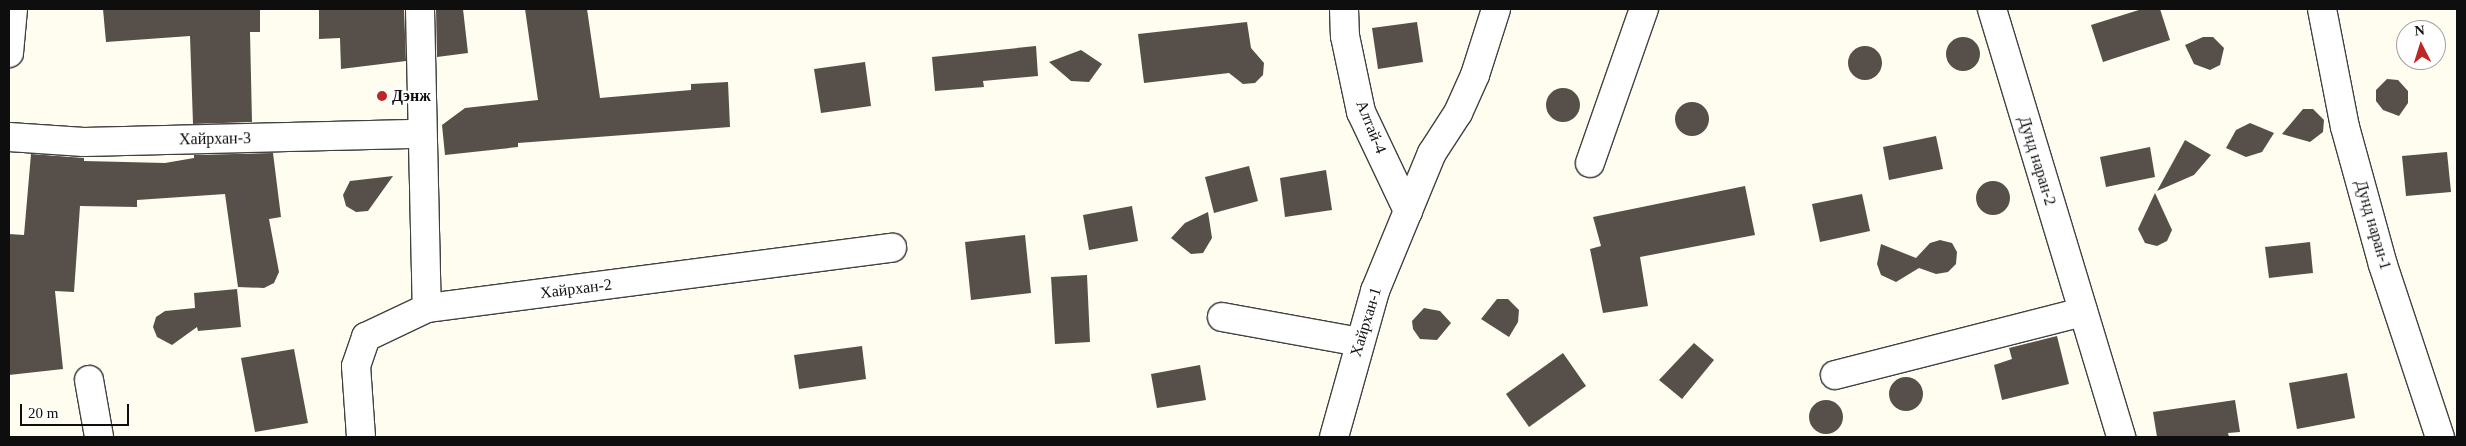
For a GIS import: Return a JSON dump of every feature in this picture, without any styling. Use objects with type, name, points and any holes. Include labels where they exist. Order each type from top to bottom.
[{"type":"street","points":[[9,53],[13,9]]},
{"type":"street","points":[[420,9],[421,134],[427,308]]},
{"type":"street","name":"Алтай-4","points":[[1344,9],[1345,36],[1361,112],[1408,211]]},
{"type":"street","name":"Хайрхан-1","points":[[1334,437],[1375,291],[1432,152],[1458,113],[1475,75],[1496,9]]},
{"type":"street","points":[[1590,163],[1636,23],[1644,9]]},
{"type":"street","name":"Дунд наран-2","points":[[1992,9],[2121,437]]},
{"type":"street","name":"Дунд наран-1","points":[[2322,9],[2350,145],[2383,265],[2440,437]]},
{"type":"street","name":"Хайрхан-3","points":[[9,137],[84,142],[421,134]]},
{"type":"street","name":"Хайрхан-2","points":[[361,437],[356,366],[366,337],[427,308],[892,248]]},
{"type":"street","points":[[1835,375],[2083,312]]},
{"type":"street","points":[[1222,317],[1360,342]]},
{"type":"street","points":[[88,380],[100,437]]},
{"type":"building","points":[[103,9],[260,9],[260,32],[250,32],[252,122],[193,124],[190,36],[106,42]]},
{"type":"building","points":[[319,9],[404,9],[406,61],[341,69],[340,38],[319,39]]},
{"type":"building","points":[[436,9],[463,9],[468,53],[437,57]]},
{"type":"building","points":[[525,9],[587,9],[600,98],[691,90],[691,84],[728,82],[730,127],[518,143],[518,147],[445,155],[442,125],[465,108],[538,100]]},
{"type":"building","points":[[2142,9],[2160,9],[2170,40],[2103,62],[2091,25]]},
{"type":"building","points":[[1247,22],[1251,48],[1264,63],[1263,75],[1255,83],[1243,84],[1229,73],[1144,83],[1138,34]]},
{"type":"building","points":[[1417,22],[1423,62],[1378,69],[1372,28]]},
{"type":"building","points":[[1963,37],[1970,38],[1975,42],[1979,47],[1979,61],[1975,66],[1970,70],[1963,71],[1956,70],[1951,66],[1947,61],[1946,54],[1947,47],[1951,42],[1956,38]]},
{"type":"building","points":[[2203,37],[2213,37],[2224,48],[2220,65],[2210,70],[2194,64],[2185,45]]},
{"type":"building","points":[[1036,46],[1038,76],[983,81],[984,87],[935,91],[932,57]]},
{"type":"building","points":[[1865,46],[1872,47],[1877,51],[1881,56],[1881,70],[1877,75],[1872,79],[1865,80],[1858,79],[1853,75],[1849,70],[1848,63],[1849,56],[1853,51],[1858,47]]},
{"type":"building","points":[[1081,50],[1102,64],[1089,82],[1071,81],[1049,62]]},
{"type":"building","points":[[865,62],[871,106],[821,113],[814,69]]},
{"type":"building","points":[[2387,79],[2398,80],[2408,91],[2408,103],[2399,116],[2383,110],[2376,101],[2376,90]]},
{"type":"building","points":[[1563,88],[1570,89],[1575,93],[1579,98],[1579,112],[1575,117],[1570,121],[1563,122],[1556,121],[1551,117],[1547,112],[1546,105],[1547,98],[1551,93],[1556,89]]},
{"type":"building","points":[[1692,102],[1704,107],[1709,119],[1704,131],[1692,136],[1680,131],[1675,119],[1680,107]]},
{"type":"building","points":[[2303,109],[2313,109],[2324,120],[2323,132],[2310,142],[2282,134]]},
{"type":"building","points":[[2250,123],[2274,133],[2262,152],[2246,157],[2226,148],[2236,130]]},
{"type":"building","points":[[1936,136],[1943,169],[1889,180],[1883,147]]},
{"type":"building","points":[[2185,140],[2211,155],[2194,175],[2157,191]]},
{"type":"building","points":[[2150,147],[2155,177],[2106,187],[2100,157]]},
{"type":"building","points":[[2447,152],[2451,192],[2406,196],[2402,156]]},
{"type":"building","points":[[273,153],[281,217],[269,219],[279,272],[274,283],[264,288],[238,287],[225,194],[137,200],[137,207],[80,206],[74,292],[55,291],[63,369],[9,375],[9,234],[24,235],[31,154],[84,158],[84,161],[165,163],[194,158],[194,155]]},
{"type":"building","points":[[1249,166],[1258,201],[1214,213],[1205,177]]},
{"type":"building","points":[[1326,170],[1332,210],[1285,217],[1280,178]]},
{"type":"building","points":[[393,176],[368,211],[356,212],[346,206],[343,195],[350,181]]},
{"type":"building","points":[[1993,181],[2000,182],[2005,186],[2009,191],[2009,205],[2005,210],[2000,214],[1993,215],[1986,214],[1981,210],[1977,205],[1976,198],[1977,191],[1981,186],[1986,182]]},
{"type":"building","points":[[1745,186],[1755,235],[1640,257],[1648,306],[1603,313],[1590,249],[1601,246],[1593,217]]},
{"type":"building","points":[[2155,193],[2172,230],[2167,241],[2157,246],[2145,243],[2138,229]]},
{"type":"building","points":[[1862,194],[1870,231],[1820,242],[1812,204]]},
{"type":"building","points":[[1132,206],[1138,241],[1089,250],[1083,215]]},
{"type":"building","points":[[1208,212],[1212,238],[1203,253],[1191,254],[1171,238],[1185,223]]},
{"type":"building","points":[[1025,235],[1031,293],[971,300],[965,242]]},
{"type":"building","points":[[1940,240],[1952,243],[1957,252],[1956,264],[1948,272],[1936,274],[1919,268],[1896,282],[1881,275],[1877,264],[1881,244],[1916,258],[1930,243]]},
{"type":"building","points":[[2310,242],[2313,273],[2269,278],[2265,247]]},
{"type":"building","points":[[1087,275],[1090,342],[1055,344],[1051,277]]},
{"type":"building","points":[[237,289],[241,327],[198,331],[197,327],[172,345],[157,337],[153,327],[156,317],[165,311],[195,308],[194,293]]},
{"type":"building","points":[[1497,299],[1508,299],[1519,310],[1518,322],[1509,337],[1481,319]]},
{"type":"building","points":[[1424,308],[1440,311],[1451,323],[1437,340],[1420,339],[1413,329],[1412,321]]},
{"type":"building","points":[[2057,336],[2069,384],[2002,400],[1994,365],[2012,359],[2009,348]]},
{"type":"building","points":[[1694,343],[1714,360],[1682,399],[1659,380]]},
{"type":"building","points":[[862,346],[866,379],[799,389],[794,355]]},
{"type":"building","points":[[294,349],[308,423],[255,432],[241,358]]},
{"type":"building","points":[[1563,353],[1586,386],[1529,427],[1506,394]]},
{"type":"building","points":[[1200,365],[1206,400],[1157,408],[1151,374]]},
{"type":"building","points":[[2347,373],[2355,418],[2297,429],[2289,383]]},
{"type":"building","points":[[1906,377],[1913,378],[1918,382],[1922,387],[1922,401],[1918,406],[1913,410],[1906,411],[1899,410],[1894,406],[1890,401],[1889,394],[1890,387],[1894,382],[1899,378]]},
{"type":"building","points":[[1826,400],[1833,401],[1838,405],[1842,410],[1842,424],[1838,429],[1833,433],[1826,434],[1819,433],[1814,429],[1810,424],[1809,417],[1810,410],[1814,405],[1819,401]]},
{"type":"building","points":[[2235,400],[2240,432],[2228,433],[2229,437],[2157,437],[2153,412]]},
{"type":"place","name":"Дэнж","points":[[382,96]]}]
